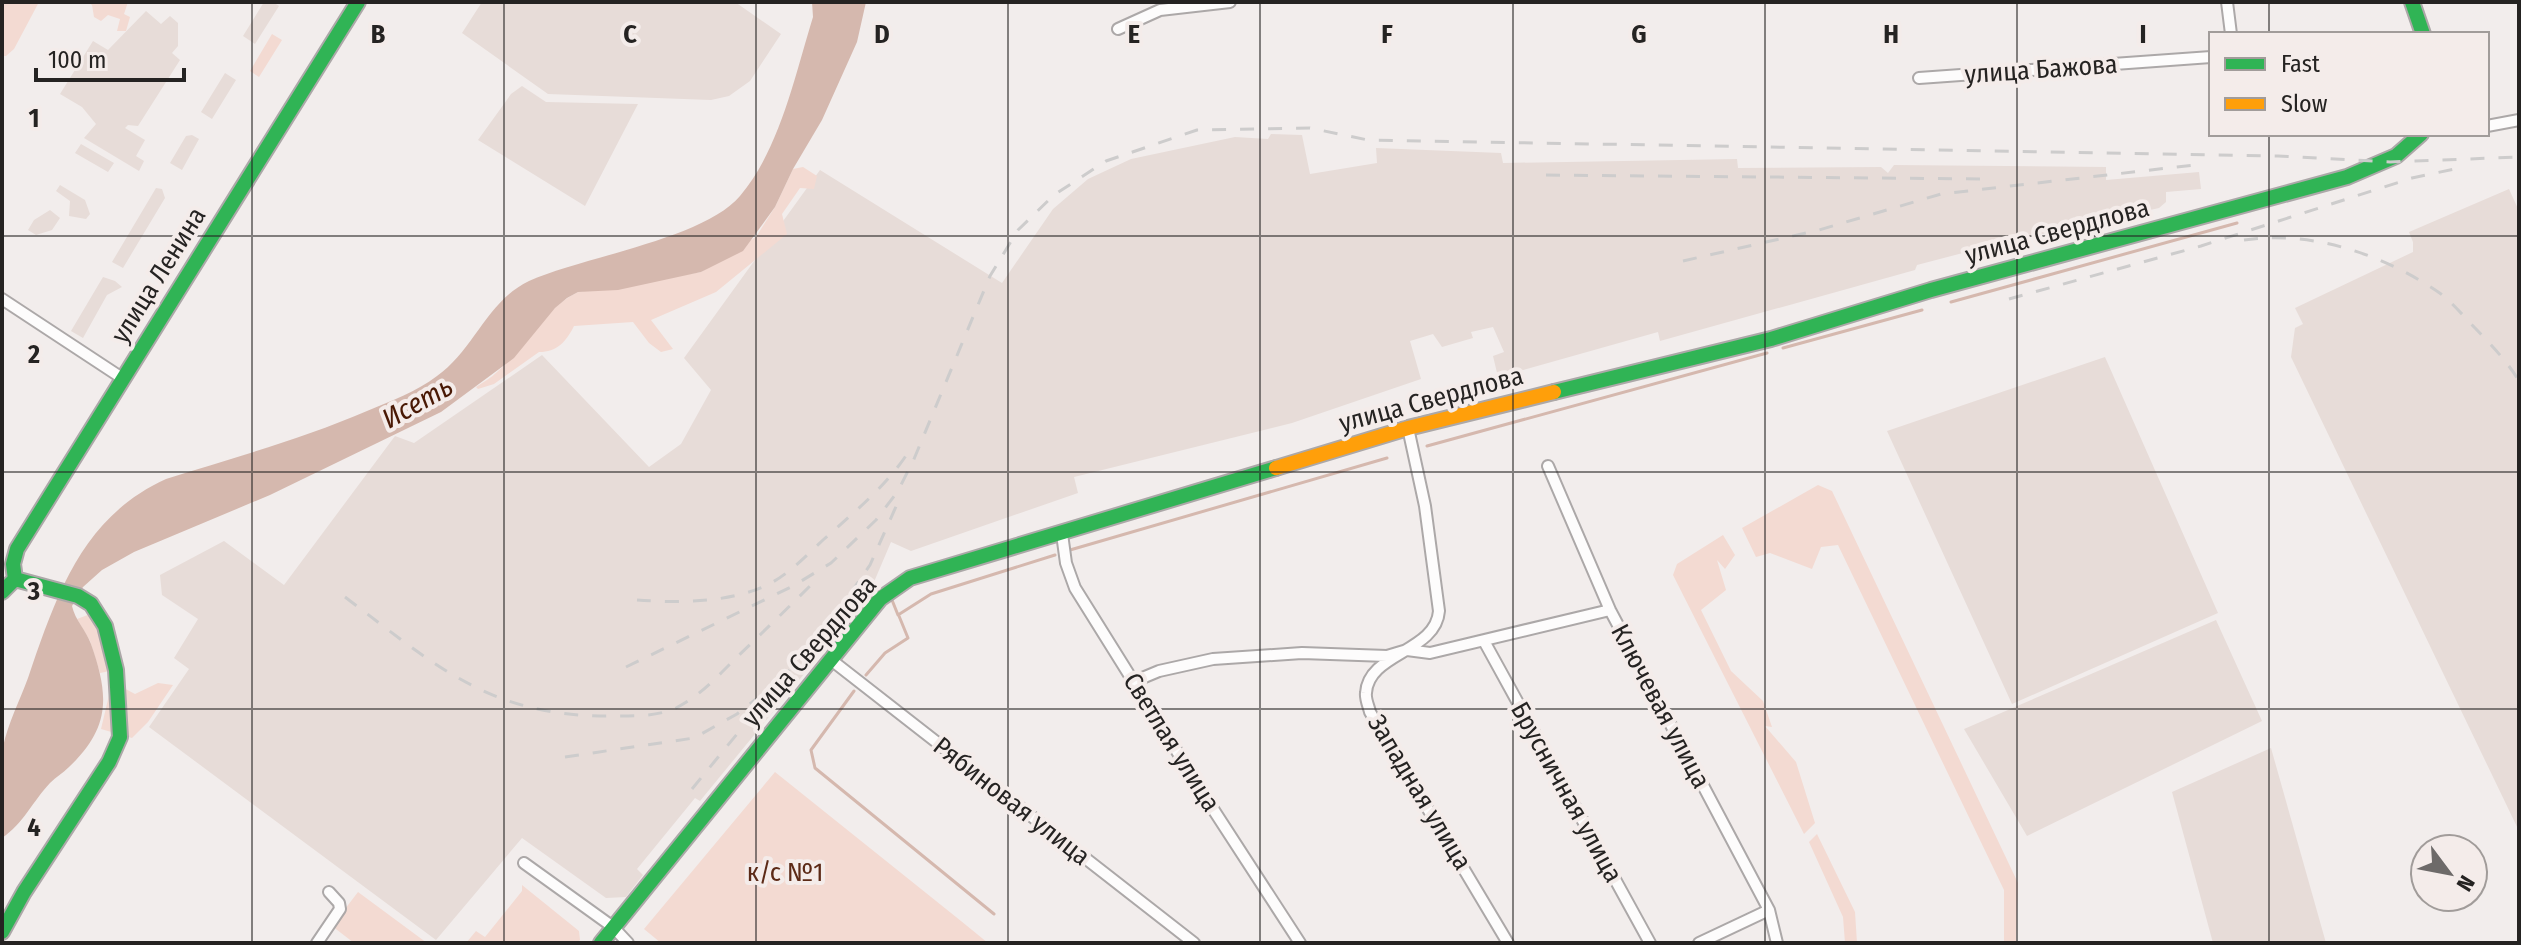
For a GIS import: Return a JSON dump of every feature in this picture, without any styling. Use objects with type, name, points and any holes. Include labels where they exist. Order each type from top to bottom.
[{"type":"main road","name":"улица Ленина","points":[[15,579],[13,564],[17,549],[358,2]]},
{"type":"main road","points":[[2412,2],[2422,32]]},
{"type":"main road","name":"улица Свердлова","points":[[601,943],[880,599],[910,578],[1408,428],[1771,339],[1931,290],[2347,177],[2390,162],[2419,136]]},
{"type":"main road","points":[[2,592],[15,579],[78,596],[91,604],[105,626],[116,670],[120,737],[109,762],[24,892],[2,932]]},
{"type":"street","points":[[1118,29],[1160,10],[1230,2]]},
{"type":"street","points":[[2227,2],[2231,32]]},
{"type":"street","name":"улица Бажова","points":[[1919,78],[2209,57]]},
{"type":"street","points":[[2489,126],[2519,120]]},
{"type":"street","points":[[2,299],[122,378]]},
{"type":"street","name":"Западная улица","points":[[1408,428],[1425,506],[1438,623],[1372,676],[1366,693],[1370,712],[1508,943]]},
{"type":"street","name":"Ключевая улица","points":[[1548,466],[1610,610],[1769,910],[1777,943]]},
{"type":"street","name":"Светлая улица","points":[[1062,534],[1066,563],[1075,588],[1300,943]]},
{"type":"street","points":[[1135,681],[1159,671],[1213,659],[1302,653],[1387,656],[1407,650],[1430,653],[1610,610]]},
{"type":"street","name":"Брусничная улица","points":[[1484,641],[1650,943]]},
{"type":"street","name":"Рябиновая улица","points":[[830,659],[1194,943]]},
{"type":"street","points":[[524,863],[613,927],[628,943]]},
{"type":"street","points":[[317,943],[340,909],[339,903],[329,892]]},
{"type":"street","points":[[1699,943],[1769,910]]},
{"type":"shaded area","points":[[264,2],[279,6],[255,44],[243,36]]},
{"type":"shaded area","points":[[482,2],[735,2],[781,34],[750,81],[729,96],[711,100],[548,94],[462,33]]},
{"type":"shaded area","points":[[146,11],[161,24],[170,16],[178,23],[178,46],[172,53],[180,60],[138,126],[128,125],[125,128],[145,140],[136,156],[144,161],[139,171],[84,138],[96,124],[82,107],[60,94],[93,41],[108,50]]},
{"type":"shaded area","points":[[225,73],[236,80],[212,119],[201,112]]},
{"type":"shaded area","points":[[522,86],[546,102],[638,104],[585,206],[478,140],[511,94]]},
{"type":"shaded area","points":[[1271,134],[1302,135],[1310,174],[1377,163],[1376,148],[1501,153],[1503,163],[1737,159],[1738,168],[1881,167],[1888,173],[1894,165],[2106,167],[2106,180],[2199,172],[2201,189],[2166,192],[2166,202],[2159,208],[1917,265],[1915,270],[1660,341],[1658,332],[1498,377],[1493,356],[1504,352],[1493,327],[1471,332],[1473,338],[1442,347],[1433,334],[1410,341],[1421,379],[1292,423],[1074,477],[1078,493],[911,551],[891,542],[868,596],[700,801],[695,798],[637,869],[643,875],[626,897],[606,898],[522,838],[436,940],[149,727],[189,669],[174,658],[198,619],[162,595],[160,575],[224,541],[284,585],[395,436],[414,443],[542,355],[649,467],[681,444],[711,390],[684,358],[820,170],[1002,283],[1053,209],[1088,179],[1131,159],[1235,137],[1268,139]]},
{"type":"shaded area","points":[[186,136],[199,139],[182,170],[170,163]]},
{"type":"shaded area","points":[[81,144],[114,163],[108,172],[75,153]]},
{"type":"shaded area","points":[[60,185],[85,200],[90,214],[86,219],[69,216],[70,201],[56,191]]},
{"type":"shaded area","points":[[156,188],[162,189],[165,198],[123,268],[112,262]]},
{"type":"shaded area","points":[[2509,189],[2519,211],[2519,831],[2291,357],[2295,328],[2303,324],[2295,308],[2413,252],[2409,232]]},
{"type":"shaded area","points":[[50,210],[60,218],[52,230],[36,235],[28,230],[34,220]]},
{"type":"shaded area","points":[[103,277],[122,287],[107,295],[83,338],[71,331]]},
{"type":"shaded area","points":[[2105,357],[2218,613],[2012,704],[1887,431]]},
{"type":"shaded area","points":[[2216,620],[2262,721],[2027,836],[1964,729]]},
{"type":"shaded area","points":[[2271,748],[2326,943],[2213,943],[2172,792]]},
{"type":"green space","points":[[2,2],[39,2],[14,49],[6,56],[2,56]]},
{"type":"green space","points":[[88,2],[128,2],[124,14],[130,17],[126,31],[117,31],[120,19],[108,15],[101,21],[94,17],[92,5]]},
{"type":"green space","points":[[272,34],[282,40],[259,77],[250,71]]},
{"type":"green space","points":[[803,167],[817,176],[814,189],[800,188],[782,214],[787,234],[716,292],[651,320],[673,349],[661,352],[649,343],[633,322],[574,326],[556,348],[539,352],[494,384],[476,387],[507,362],[544,318],[578,292],[701,272],[756,237],[793,169]]},
{"type":"green space","points":[[1818,485],[1832,491],[2018,883],[2016,943],[2004,943],[2004,890],[1838,545],[1821,547],[1812,569],[1770,553],[1756,557],[1742,528]]},
{"type":"green space","points":[[1723,535],[1735,555],[1725,569],[1717,560],[1726,590],[1701,610],[1731,671],[1763,701],[1772,727],[1765,726],[1796,762],[1815,823],[1804,834],[1673,575],[1677,564]]},
{"type":"green space","points":[[93,613],[116,662],[110,671],[100,673],[90,641],[77,619]]},
{"type":"green space","points":[[158,683],[173,685],[148,722],[132,738],[101,729],[110,691],[118,685],[135,694]]},
{"type":"green space","name":"к/с №1","points":[[775,772],[988,943],[661,943],[644,929]]},
{"type":"green space","points":[[1817,834],[1855,912],[1857,943],[1845,943],[1843,917],[1809,842]]},
{"type":"green space","points":[[522,885],[579,931],[580,940],[577,943],[466,943],[476,931],[485,937],[522,891]]},
{"type":"green space","points":[[358,892],[427,943],[354,943],[332,926]]},
{"type":"water","name":"Исеть","points":[[812,2],[866,2],[857,42],[822,120],[775,207],[743,251],[701,272],[618,290],[578,292],[555,308],[514,358],[441,412],[270,495],[134,552],[102,570],[83,587],[72,606],[91,644],[101,679],[103,695],[99,724],[83,752],[50,783],[16,826],[2,838],[2,756],[8,729],[62,589],[93,537],[113,515],[137,495],[166,479],[318,430],[421,387],[450,365],[502,301],[529,281],[641,246],[699,224],[723,211],[740,196],[754,177],[776,134],[813,17]]},
{"type":"waterway","points":[[1951,302],[2237,223]]},
{"type":"waterway","points":[[1783,348],[1922,310]]},
{"type":"waterway","points":[[1427,446],[1767,353]]},
{"type":"waterway","points":[[1070,550],[1387,458]]},
{"type":"waterway","points":[[892,600],[898,615],[931,594],[1055,555]]},
{"type":"waterway","points":[[866,675],[885,653],[908,638],[899,616]]},
{"type":"waterway","points":[[854,691],[811,750],[815,768],[994,914]]},
{"type":"railway","points":[[626,667],[793,586],[831,563],[876,520],[898,491],[990,276],[1018,230],[1054,195],[1106,161],[1197,130],[1310,128],[1368,140],[2278,156],[2390,162],[2519,157]]},
{"type":"railway","points":[[1683,261],[1819,230],[1941,194],[2203,164]]},
{"type":"railway","points":[[2009,299],[2201,246],[2412,178],[2464,167]]},
{"type":"railway","points":[[1546,175],[1990,179]]},
{"type":"railway","points":[[2244,240],[2270,238],[2322,242],[2372,257],[2396,268],[2450,302],[2499,354],[2519,381]]},
{"type":"railway","points":[[637,600],[719,599],[750,592],[773,582],[869,498],[909,451]]},
{"type":"railway","points":[[692,789],[841,607],[870,565],[898,502]]},
{"type":"railway","points":[[345,597],[437,665],[497,697],[568,714],[635,716],[668,711],[693,698],[815,581]]},
{"type":"railway","points":[[565,757],[694,738],[737,714],[756,699]]},
{"type":"traffic: fast","points":[[15,579],[13,564],[17,549],[358,2]]},
{"type":"traffic: fast","points":[[2412,2],[2422,32]]},
{"type":"traffic: fast","points":[[1554,392],[1771,339],[1931,290],[2347,177],[2396,156],[2419,136]]},
{"type":"traffic: fast","points":[[601,943],[880,599],[910,578],[1276,468]]},
{"type":"traffic: fast","points":[[2,592],[15,579],[78,596],[91,604],[105,626],[116,670],[120,737],[109,762],[24,892],[2,932]]},
{"type":"traffic: slow","points":[[1276,468],[1408,428],[1554,392]]}]
